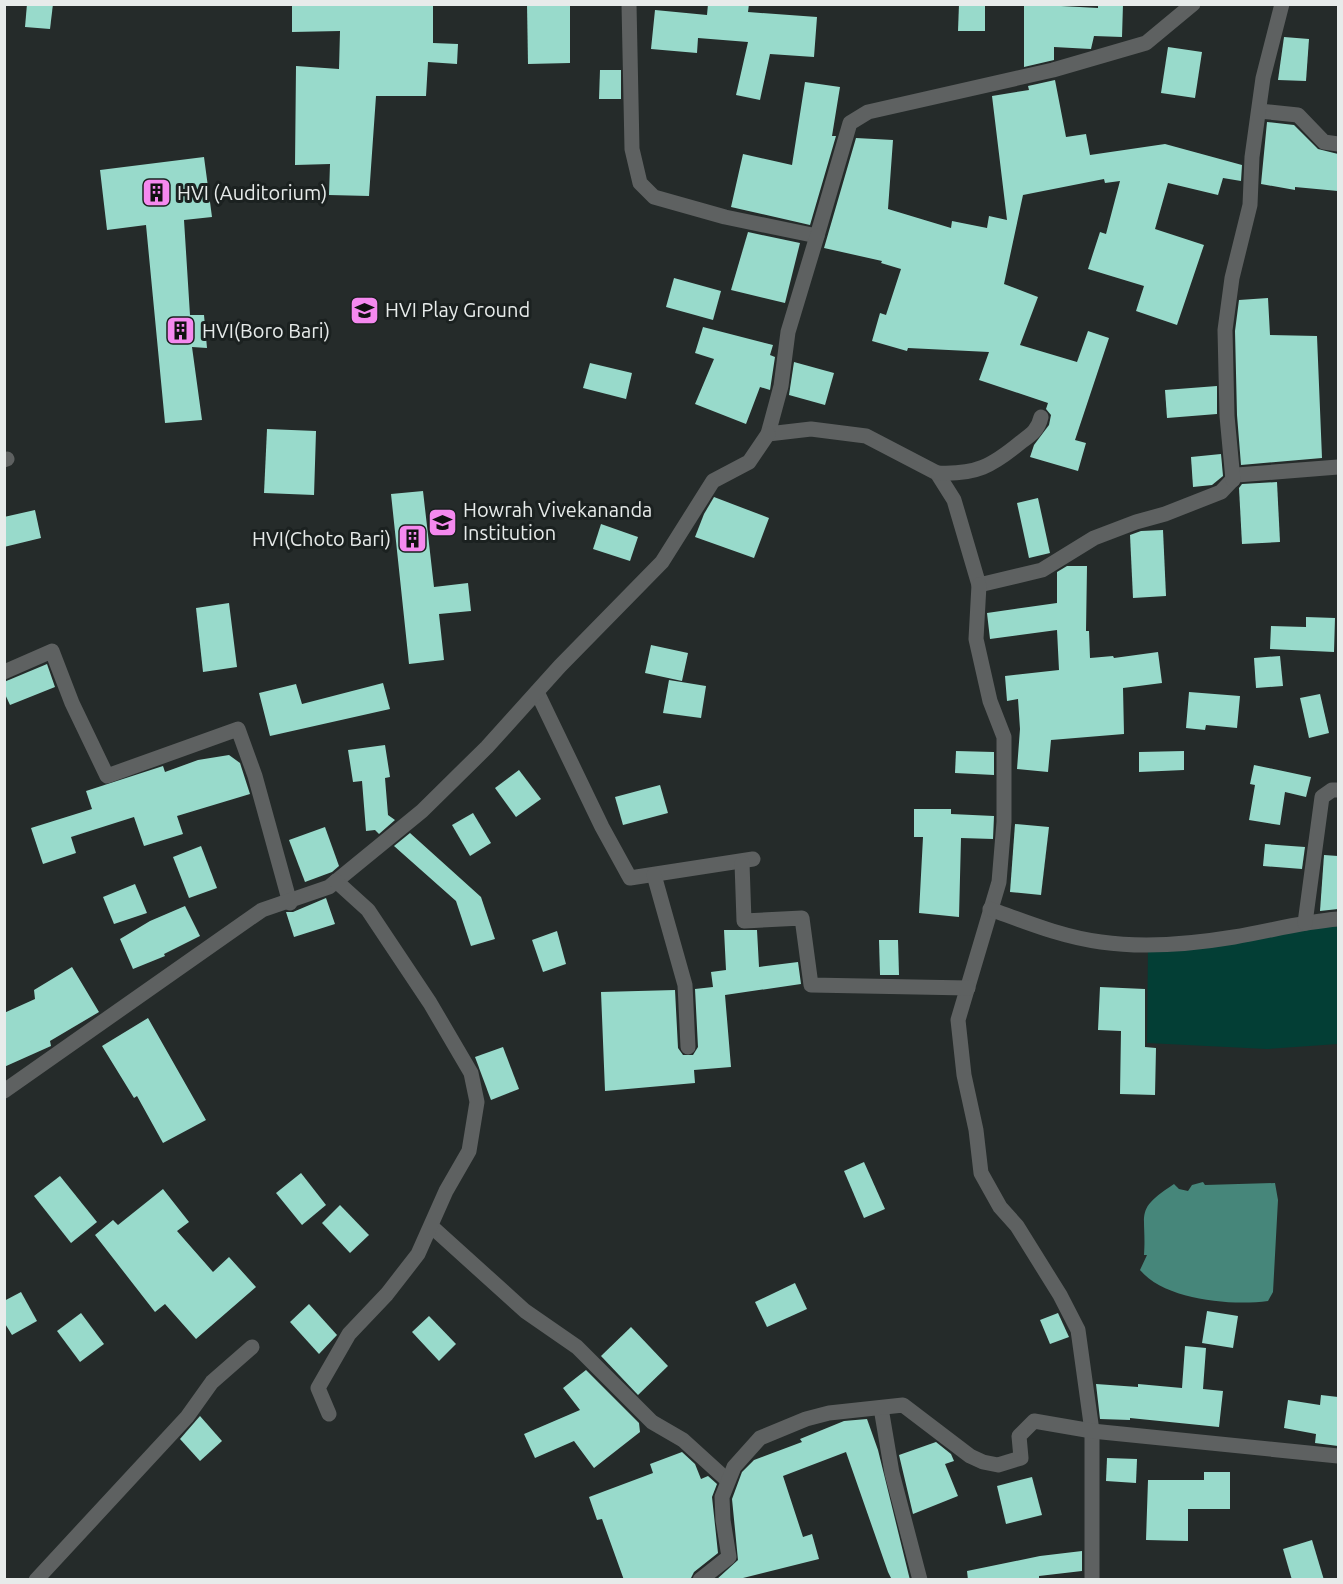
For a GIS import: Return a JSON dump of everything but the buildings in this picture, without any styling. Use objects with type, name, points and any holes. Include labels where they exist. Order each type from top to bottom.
[{"type":"street","points":[[629,4],[632,149],[640,183],[654,197],[724,217],[817,236]]},
{"type":"street","points":[[4,1091],[262,910],[290,903],[336,882],[422,811],[487,747],[662,562],[713,481],[749,462],[768,435],[781,386],[788,332],[850,123],[868,112],[1053,70],[1146,43],[1192,4]]},
{"type":"street","points":[[1233,480],[1227,416],[1225,330],[1232,278],[1250,205],[1252,157],[1263,78],[1282,4]]},
{"type":"street","points":[[1259,111],[1298,115],[1324,142],[1338,144]]},
{"type":"street","points":[[768,435],[811,429],[866,436],[937,473],[958,474],[995,464],[1038,429],[1041,417]]},
{"type":"street","points":[[979,585],[1042,570],[1094,538],[1166,514],[1221,492],[1237,476],[1338,467]]},
{"type":"street","points":[[937,473],[954,500],[979,585],[976,639],[990,701],[1004,737],[1004,822],[999,882],[958,1020],[964,1074],[976,1130],[981,1173],[1000,1207],[1017,1226],[1060,1295],[1078,1330],[1092,1431],[1092,1580]]},
{"type":"street","points":[[4,672],[52,651],[72,703],[107,776],[238,729],[255,776],[290,903]]},
{"type":"street","points":[[537,692],[602,827],[630,878],[747,861],[744,921],[802,918],[811,985],[968,988]]},
{"type":"street","points":[[1305,923],[1322,797],[1338,790]]},
{"type":"street","points":[[654,875],[685,985],[688,1047]]},
{"type":"street","points":[[329,1414],[318,1388],[350,1334],[387,1294],[418,1254],[446,1191],[469,1151],[477,1102],[471,1073],[430,1003],[374,919],[336,882]]},
{"type":"street","points":[[990,909],[1049,931],[1101,942],[1168,943],[1234,937],[1287,924],[1338,919]]},
{"type":"street","points":[[431,1226],[525,1311],[577,1347],[652,1422],[683,1440],[727,1480]]},
{"type":"street","points":[[36,1580],[187,1417],[212,1382],[252,1347]]},
{"type":"street","points":[[700,1580],[729,1557],[722,1497],[734,1467],[760,1438],[817,1416],[903,1406],[970,1456],[998,1465],[1021,1458],[1020,1436],[1034,1421],[1092,1431],[1338,1456]]},
{"type":"street","points":[[881,1408],[892,1473],[920,1580]]},
{"type":"shaded area","points":[[1338,926],[1338,1044],[1267,1049],[1147,1043],[1148,947]]},
{"type":"shaded area","points":[[1203,1182],[1205,1185],[1275,1183],[1278,1200],[1273,1292],[1268,1301],[1236,1302],[1200,1299],[1165,1288],[1140,1270],[1147,1255],[1144,1255],[1145,1213],[1152,1200],[1174,1184],[1179,1189],[1188,1191],[1192,1185]]},
{"type":"place","name":"HVI (Auditorium)","points":[[156,193]]},
{"type":"place","name":"HVI Play Ground","points":[[364,310]]},
{"type":"place","name":"HVI(Boro Bari)","points":[[181,331]]},
{"type":"place","name":"Howrah Vivekananda Institution","points":[[442,522]]},
{"type":"place","name":"HVI(Choto Bari)","points":[[412,539]]}]
